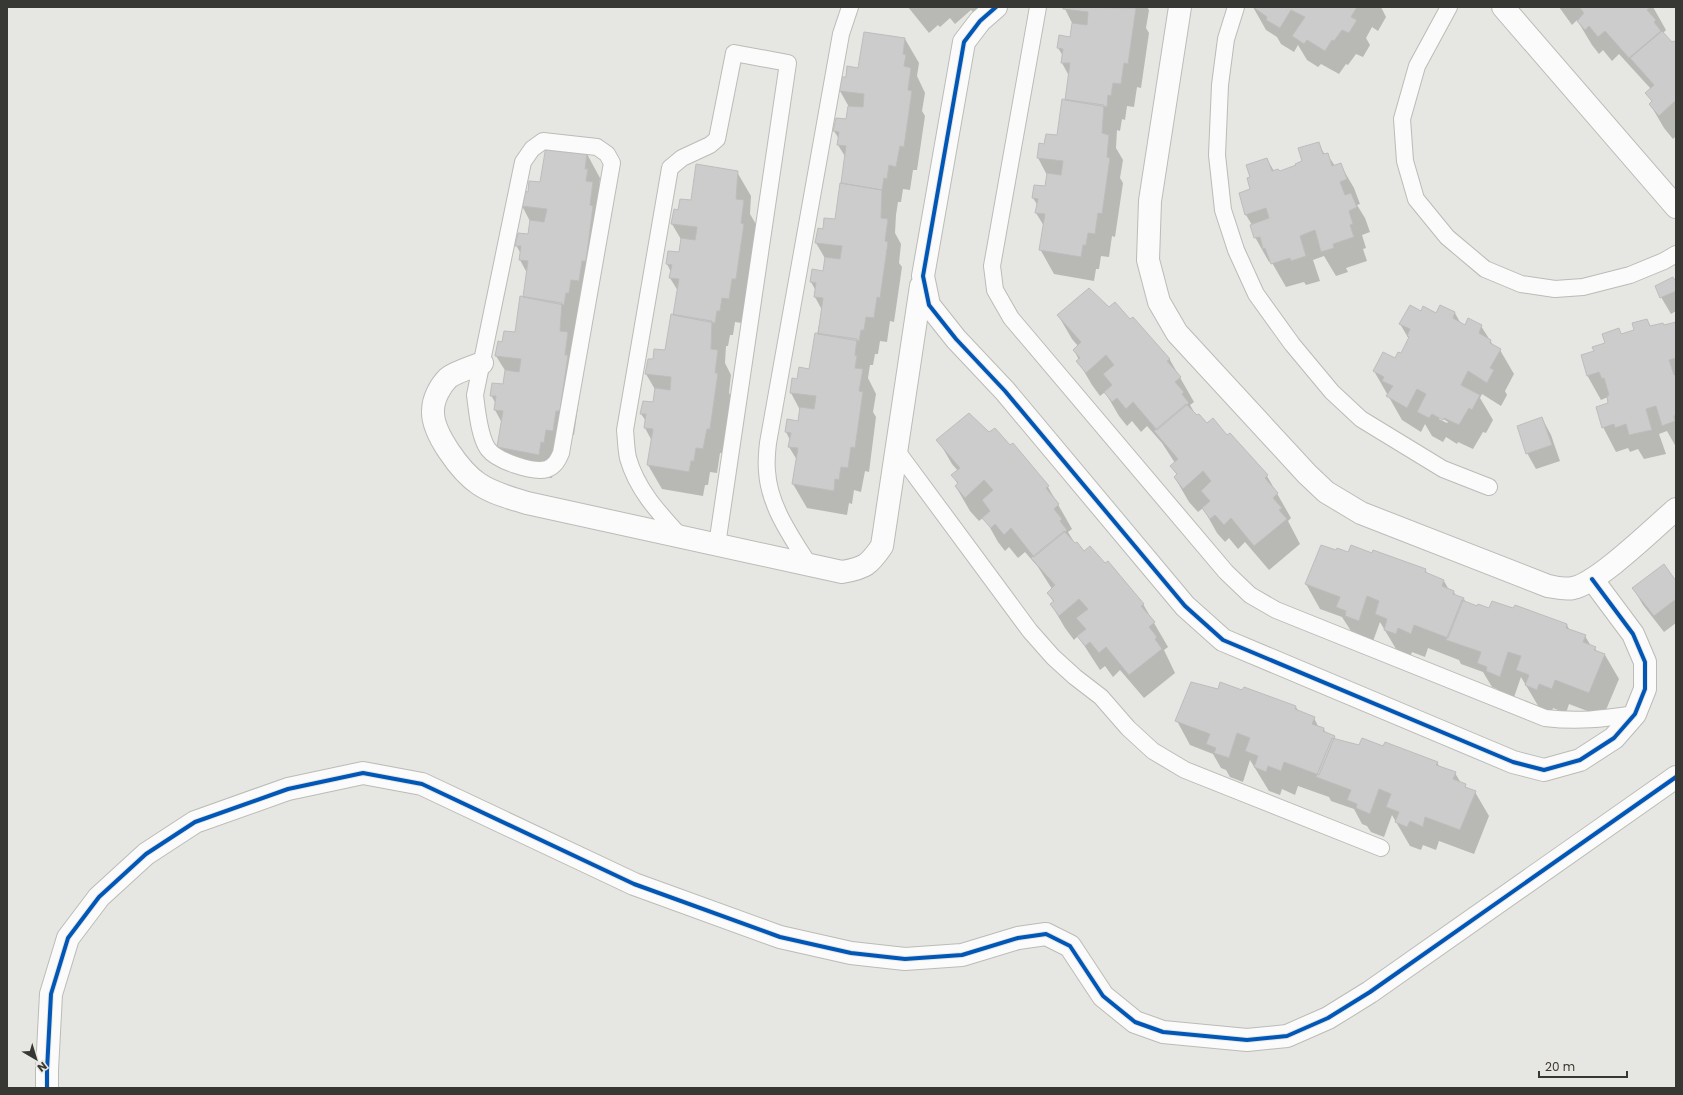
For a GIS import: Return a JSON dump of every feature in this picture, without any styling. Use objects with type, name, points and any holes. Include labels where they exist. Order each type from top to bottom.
[{"type":"street","points":[[482,363],[449,377],[438,390],[433,411],[439,435],[461,469],[478,484],[496,493],[527,503],[717,545],[842,572],[861,568],[873,559],[882,546],[923,276],[964,42],[980,21],[996,7]]},
{"type":"street","points":[[1180,7],[1150,201],[1148,260],[1159,302],[1177,333],[1308,474],[1326,492],[1361,513],[1548,586],[1572,588],[1592,580],[1676,509]]},
{"type":"street","points":[[1503,7],[1676,207]]},
{"type":"street","points":[[923,276],[929,305],[956,339],[1004,391],[1185,606],[1223,640],[1513,762],[1544,770],[1580,760],[1614,738],[1635,714],[1645,689],[1645,662],[1633,634],[1592,580]]},
{"type":"street","points":[[47,1088],[46,1070],[51,994],[68,938],[99,897],[146,854],[195,822],[288,789],[363,773],[422,784],[634,884],[780,937],[851,953],[905,959],[962,955],[1018,938],[1046,934],[1070,946],[1103,996],[1135,1022],[1163,1032],[1247,1040],[1286,1036],[1328,1018],[1364,996],[1676,777]]},
{"type":"lane","points":[[809,565],[782,522],[772,496],[767,471],[768,443],[841,34],[850,7]]},
{"type":"lane","points":[[1038,7],[992,266],[995,290],[1011,318],[1226,572],[1250,595],[1276,610],[1545,718],[1568,721],[1593,721],[1635,714]]},
{"type":"lane","points":[[1236,7],[1226,39],[1220,86],[1217,155],[1223,210],[1236,250],[1256,294],[1292,344],[1332,392],[1361,419],[1443,469],[1489,486]]},
{"type":"lane","points":[[1449,7],[1417,66],[1402,119],[1405,161],[1416,199],[1447,237],[1485,269],[1521,284],[1555,289],[1583,287],[1630,275],[1664,261],[1676,254]]},
{"type":"lane","points":[[681,537],[653,507],[636,482],[628,457],[625,430],[670,168],[682,158],[710,145],[717,139],[734,53],[788,63],[717,545]]},
{"type":"lane","points":[[543,141],[597,147],[607,154],[612,163],[561,453],[558,462],[547,468],[536,469],[505,462],[488,449],[479,425],[475,395],[482,363],[523,162],[532,150],[543,141]]},
{"type":"lane","points":[[897,451],[1030,631],[1053,657],[1075,677],[1101,697],[1128,728],[1153,751],[1185,770],[1381,848]]},
{"type":"building","points":[[1063,7],[1136,8],[1128,64],[1124,63],[1121,84],[1113,83],[1111,96],[1108,95],[1107,107],[1065,100],[1070,63],[1061,63],[1063,49],[1057,48],[1059,35],[1070,37],[1072,23],[1087,25],[1088,12],[1063,9]]},
{"type":"building","points":[[1253,7],[1357,7],[1351,17],[1357,20],[1349,33],[1342,30],[1334,41],[1332,40],[1325,51],[1307,40],[1304,44],[1292,36],[1305,17],[1291,10],[1280,28],[1266,20],[1267,17]]},
{"type":"building","points":[[1579,7],[1651,7],[1647,10],[1656,20],[1654,22],[1661,31],[1629,58],[1605,31],[1598,37],[1589,26],[1585,30],[1577,21],[1584,13]]},
{"type":"building","points":[[1662,31],[1672,42],[1674,41],[1676,43],[1676,100],[1659,116],[1649,104],[1652,101],[1645,93],[1654,85],[1630,58]]},
{"type":"building","points":[[864,32],[905,38],[903,54],[906,55],[904,66],[911,68],[908,90],[912,91],[904,147],[900,146],[896,167],[889,165],[887,179],[884,178],[882,190],[841,183],[846,146],[837,145],[839,132],[833,131],[836,118],[846,119],[848,106],[863,107],[864,94],[839,91],[841,77],[846,77],[847,66],[858,68]]},
{"type":"building","points":[[1062,99],[1104,105],[1102,133],[1109,135],[1107,157],[1110,158],[1102,214],[1098,213],[1095,234],[1088,233],[1086,245],[1083,245],[1081,257],[1039,250],[1045,214],[1035,213],[1038,199],[1032,198],[1034,185],[1045,186],[1047,173],[1061,175],[1063,161],[1037,158],[1039,143],[1044,144],[1046,134],[1057,135]]},
{"type":"building","points":[[1319,142],[1323,154],[1328,153],[1332,166],[1341,163],[1347,179],[1340,182],[1345,195],[1351,193],[1357,207],[1349,211],[1353,224],[1350,225],[1354,237],[1333,244],[1334,248],[1321,252],[1315,230],[1300,236],[1306,256],[1291,261],[1290,258],[1271,264],[1265,248],[1263,249],[1260,237],[1254,238],[1250,225],[1269,218],[1266,208],[1245,215],[1239,193],[1250,189],[1247,178],[1250,177],[1246,165],[1267,158],[1272,171],[1278,169],[1280,171],[1302,161],[1298,148]]},
{"type":"building","points":[[546,146],[587,153],[585,169],[588,169],[586,181],[593,182],[590,205],[593,206],[586,261],[582,261],[579,281],[571,280],[569,293],[566,293],[564,305],[523,297],[528,261],[519,260],[521,246],[515,246],[518,233],[528,234],[530,220],[544,222],[547,209],[521,206],[523,191],[528,192],[529,181],[540,182]]},
{"type":"building","points":[[696,164],[738,171],[736,199],[744,200],[741,223],[744,224],[736,279],[732,279],[729,299],[722,298],[720,311],[717,311],[715,323],[673,315],[679,279],[669,278],[672,265],[666,264],[668,251],[679,252],[681,238],[695,240],[697,227],[671,224],[674,209],[678,210],[680,199],[691,200]]},
{"type":"building","points":[[840,183],[882,190],[881,218],[888,219],[885,241],[888,242],[880,298],[877,297],[874,318],[866,317],[864,330],[861,330],[859,341],[818,334],[823,298],[814,297],[816,283],[810,282],[812,269],[823,271],[825,257],[840,259],[842,246],[815,243],[818,228],[823,229],[824,218],[835,219]]},
{"type":"building","points":[[1673,277],[1676,282],[1676,291],[1660,298],[1655,286]]},
{"type":"building","points":[[1089,288],[1109,307],[1115,302],[1130,319],[1133,317],[1170,359],[1167,361],[1181,377],[1175,382],[1184,392],[1182,394],[1189,403],[1157,430],[1133,402],[1126,409],[1117,398],[1112,402],[1104,392],[1112,385],[1103,374],[1114,365],[1106,355],[1086,373],[1076,361],[1080,358],[1073,350],[1081,342],[1057,315]]},
{"type":"building","points":[[520,296],[562,303],[560,331],[568,332],[565,355],[568,355],[560,411],[556,411],[553,431],[546,430],[544,443],[541,442],[539,455],[497,447],[503,411],[494,410],[496,396],[490,396],[492,383],[503,384],[505,370],[519,372],[521,359],[495,356],[498,341],[502,342],[504,331],[515,332]]},
{"type":"building","points":[[1410,305],[1421,311],[1423,306],[1436,313],[1440,305],[1455,312],[1453,318],[1465,325],[1468,318],[1482,325],[1479,333],[1491,340],[1490,343],[1501,349],[1490,368],[1494,370],[1487,383],[1468,371],[1461,385],[1480,395],[1472,410],[1469,408],[1459,425],[1444,418],[1443,420],[1432,414],[1429,418],[1417,412],[1426,394],[1417,389],[1407,408],[1386,396],[1393,386],[1382,381],[1384,377],[1373,371],[1383,352],[1395,358],[1398,352],[1401,353],[1409,337],[1407,336],[1410,329],[1399,324]]},
{"type":"building","points":[[671,314],[712,321],[711,349],[718,350],[715,373],[718,373],[710,429],[707,429],[703,449],[696,448],[694,461],[691,461],[689,472],[647,465],[653,429],[644,428],[646,414],[640,414],[643,401],[653,402],[655,388],[670,390],[671,377],[645,374],[648,359],[653,359],[654,349],[665,350]]},
{"type":"building","points":[[1647,319],[1650,326],[1676,322],[1676,358],[1669,360],[1674,375],[1676,375],[1675,421],[1662,426],[1656,406],[1646,409],[1652,430],[1629,435],[1626,424],[1615,428],[1614,424],[1602,428],[1596,407],[1608,403],[1607,396],[1609,395],[1604,378],[1602,379],[1599,372],[1587,376],[1581,355],[1594,351],[1592,347],[1605,343],[1602,334],[1619,328],[1621,334],[1634,330],[1632,323]]},
{"type":"building","points":[[815,333],[857,339],[855,368],[863,369],[859,391],[863,392],[855,448],[851,447],[848,468],[841,467],[839,480],[835,479],[834,491],[792,484],[798,448],[788,447],[791,433],[785,432],[787,419],[798,421],[800,407],[814,409],[816,396],[790,393],[792,378],[797,379],[799,367],[809,369]]},
{"type":"building","points":[[1186,404],[1197,415],[1199,414],[1207,423],[1213,418],[1227,435],[1230,433],[1268,475],[1265,478],[1278,493],[1273,498],[1282,508],[1279,510],[1287,519],[1254,546],[1231,518],[1224,525],[1215,515],[1210,519],[1202,508],[1210,501],[1201,491],[1211,481],[1203,471],[1183,489],[1174,477],[1177,474],[1170,466],[1178,459],[1154,431]]},
{"type":"building","points":[[969,413],[989,432],[995,428],[1010,445],[1013,443],[1049,486],[1046,488],[1059,504],[1054,509],[1062,519],[1060,521],[1067,530],[1034,557],[1011,528],[1004,535],[995,524],[991,528],[982,518],[990,511],[982,500],[993,490],[984,480],[965,498],[955,486],[958,483],[951,475],[960,468],[936,440]]},
{"type":"building","points":[[1542,417],[1552,445],[1526,454],[1517,426]]},
{"type":"building","points":[[1064,531],[1075,543],[1077,542],[1084,551],[1090,546],[1105,563],[1108,561],[1144,604],[1141,606],[1155,622],[1149,627],[1157,637],[1155,639],[1162,649],[1129,675],[1106,647],[1099,653],[1090,642],[1085,646],[1077,636],[1086,629],[1076,618],[1088,609],[1079,599],[1059,616],[1050,604],[1054,601],[1047,593],[1055,585],[1031,558]]},
{"type":"building","points":[[1321,545],[1348,552],[1351,545],[1372,553],[1373,550],[1426,569],[1425,572],[1444,580],[1442,586],[1454,591],[1453,594],[1464,598],[1448,638],[1414,625],[1411,634],[1398,628],[1396,634],[1384,630],[1387,619],[1375,614],[1379,601],[1367,596],[1359,621],[1345,616],[1346,611],[1336,607],[1340,597],[1305,584]]},
{"type":"building","points":[[1664,564],[1676,581],[1676,599],[1654,616],[1632,588]]},
{"type":"building","points":[[1462,600],[1477,606],[1478,604],[1489,608],[1492,601],[1513,608],[1515,605],[1567,624],[1566,628],[1586,635],[1583,642],[1596,647],[1594,650],[1605,654],[1589,693],[1555,680],[1552,689],[1539,684],[1537,690],[1525,685],[1529,675],[1516,670],[1521,656],[1508,652],[1500,677],[1486,671],[1487,667],[1477,663],[1481,652],[1446,640]]},
{"type":"building","points":[[1191,682],[1218,689],[1220,682],[1242,690],[1244,687],[1296,706],[1295,709],[1315,717],[1312,724],[1324,728],[1323,731],[1335,736],[1319,775],[1284,762],[1281,771],[1268,766],[1266,772],[1254,767],[1258,756],[1245,751],[1250,738],[1237,733],[1229,758],[1214,753],[1216,748],[1206,744],[1210,734],[1175,721]]},
{"type":"building","points":[[1332,738],[1359,745],[1362,738],[1383,746],[1385,742],[1438,762],[1436,765],[1456,772],[1453,779],[1466,784],[1465,787],[1476,791],[1460,830],[1425,817],[1423,827],[1410,821],[1407,827],[1395,822],[1399,812],[1386,807],[1391,794],[1379,789],[1370,814],[1356,808],[1357,804],[1347,800],[1351,790],[1316,777]]},
{"type":"cycle path","points":[[996,7],[980,21],[964,42],[923,276],[929,305],[956,339],[1005,391],[1185,606],[1223,640],[1513,762],[1544,770],[1580,760],[1614,738],[1635,714],[1645,689],[1645,662],[1633,634],[1592,579]]},
{"type":"cycle path","points":[[47,1088],[51,994],[68,938],[99,897],[146,854],[195,822],[288,789],[363,773],[422,784],[634,884],[780,937],[851,953],[905,959],[962,955],[1018,938],[1046,934],[1070,946],[1103,996],[1135,1022],[1163,1032],[1247,1040],[1287,1036],[1328,1018],[1370,992],[1676,777]]}]
